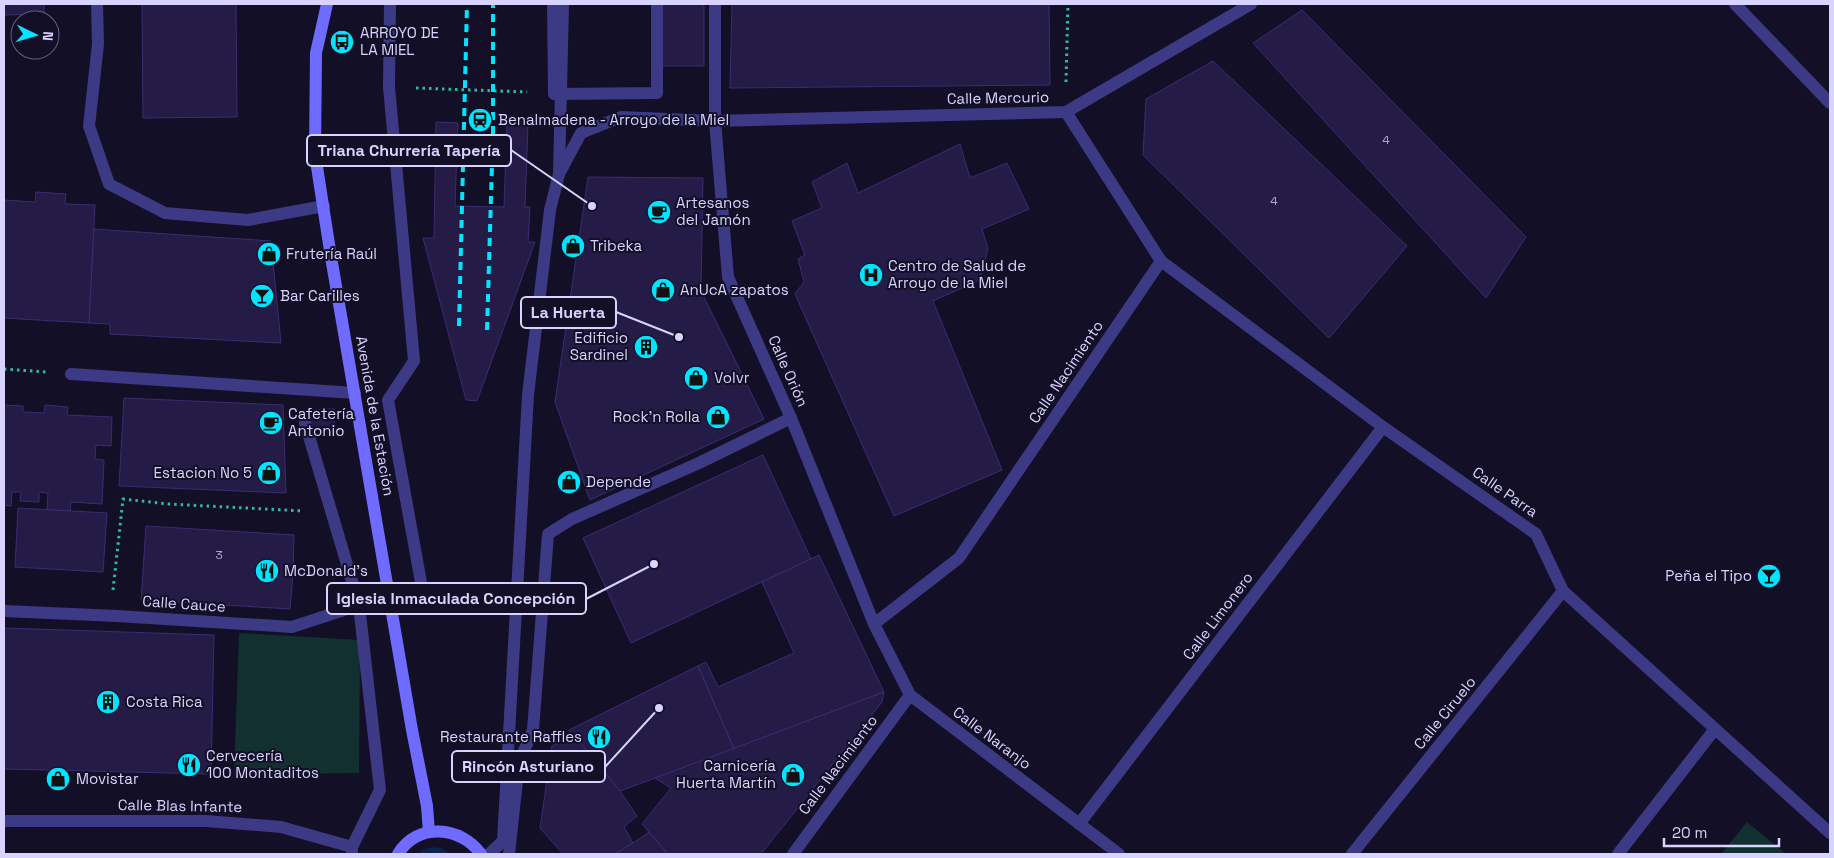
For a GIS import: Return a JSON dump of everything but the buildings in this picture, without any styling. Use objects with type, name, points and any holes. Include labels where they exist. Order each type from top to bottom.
[{"type":"main road","name":"Avenida de la Estación","points":[[327,4],[316,53],[315,154],[429,832]]},
{"type":"main road","points":[[398,854],[401,848],[414,838],[429,832],[445,831],[462,836],[475,845],[481,854]]},
{"type":"street","points":[[97,4],[98,44],[89,126],[109,184],[165,213],[248,220],[324,206]]},
{"type":"street","points":[[390,4],[389,87],[414,361],[388,400],[424,599]]},
{"type":"street","points":[[552,4],[554,94],[657,93],[656,4]]},
{"type":"street","points":[[489,854],[503,841],[528,395],[550,210],[559,174],[563,4]]},
{"type":"street","name":"Calle Orión","points":[[715,4],[716,121],[728,277],[791,418],[874,624]]},
{"type":"street","name":"Calle Mercurio","points":[[559,174],[581,133],[620,117],[716,121],[1066,112],[1252,4]]},
{"type":"street","points":[[1736,4],[1830,103]]},
{"type":"street","points":[[1066,112],[1161,262]]},
{"type":"street","name":"Calle Parra","points":[[1161,262],[1383,427],[1536,534],[1563,591],[1830,833]]},
{"type":"street","name":"Calle Nacimiento","points":[[874,624],[959,558],[1161,262]]},
{"type":"street","points":[[71,374],[355,393]]},
{"type":"street","points":[[509,854],[519,762],[533,730],[548,534],[572,519],[699,464],[791,418]]},
{"type":"street","points":[[305,423],[359,605],[380,790],[352,850]]},
{"type":"street","name":"Calle Limonero","points":[[1079,824],[1383,427]]},
{"type":"street","name":"Calle Ciruelo","points":[[1352,854],[1563,591]]},
{"type":"street","name":"Calle Cauce","points":[[4,611],[115,616],[292,628],[359,605]]},
{"type":"street","name":"Calle Naranjo","points":[[874,624],[910,696],[1119,854]]},
{"type":"street","name":"Calle Nacimiento","points":[[792,854],[910,696]]},
{"type":"street","points":[[1618,854],[1715,729]]},
{"type":"street","name":"Calle Blas Infante","points":[[4,821],[206,821],[281,827],[352,850]]},
{"type":"path","points":[[1066,112],[1068,4]]},
{"type":"path","points":[[431,88],[530,92]]},
{"type":"path","points":[[4,369],[71,374]]},
{"type":"path","points":[[115,616],[123,499],[168,504],[332,513]]},
{"type":"green space","points":[[239,633],[360,640],[359,773],[234,775]]},
{"type":"green space","points":[[1747,822],[1786,854],[1721,854]]},
{"type":"water","points":[[432,847],[441,848],[451,854],[417,854],[424,849]]},
{"type":"railway","points":[[459,326],[467,4]]},
{"type":"railway","points":[[487,330],[493,131],[493,4]]},
{"type":"place","name":"ARROYO DE LA MIEL","points":[[342,42]]},
{"type":"place","name":"Benalmadena - Arroyo de la Miel","points":[[480,120]]},
{"type":"place","name":"Triana Churrería Tapería","points":[[592,206]]},
{"type":"place","name":"Artesanos del Jamón","points":[[659,212]]},
{"type":"place","name":"Tribeka","points":[[573,246]]},
{"type":"place","name":"Frutería Raúl","points":[[269,254]]},
{"type":"place","name":"Centro de Salud de Arroyo de la Miel","points":[[871,275]]},
{"type":"place","name":"AnUcA zapatos","points":[[663,290]]},
{"type":"place","name":"Bar Carilles","points":[[262,296]]},
{"type":"place","name":"La Huerta","points":[[679,337]]},
{"type":"place","name":"Edificio Sardinel","points":[[646,347]]},
{"type":"place","name":"Volvr","points":[[696,378]]},
{"type":"place","name":"Rock'n Rolla","points":[[718,417]]},
{"type":"place","name":"Cafetería Antonio","points":[[271,423]]},
{"type":"place","name":"Estacion No 5","points":[[269,473]]},
{"type":"place","name":"Depende","points":[[569,482]]},
{"type":"place","name":"Iglesia Inmaculada Concepción","points":[[654,564]]},
{"type":"place","name":"McDonald's","points":[[267,571]]},
{"type":"place","name":"Peña el Tipo","points":[[1769,576]]},
{"type":"place","name":"Costa Rica","points":[[108,702]]},
{"type":"place","name":"Rincón Asturiano","points":[[659,708]]},
{"type":"place","name":"Restaurante Raffles","points":[[599,737]]},
{"type":"place","name":"Cervecería 100 Montaditos","points":[[189,765]]},
{"type":"place","name":"Carnicería Huerta Martín","points":[[793,775]]},
{"type":"place","name":"Movistar","points":[[58,779]]}]
